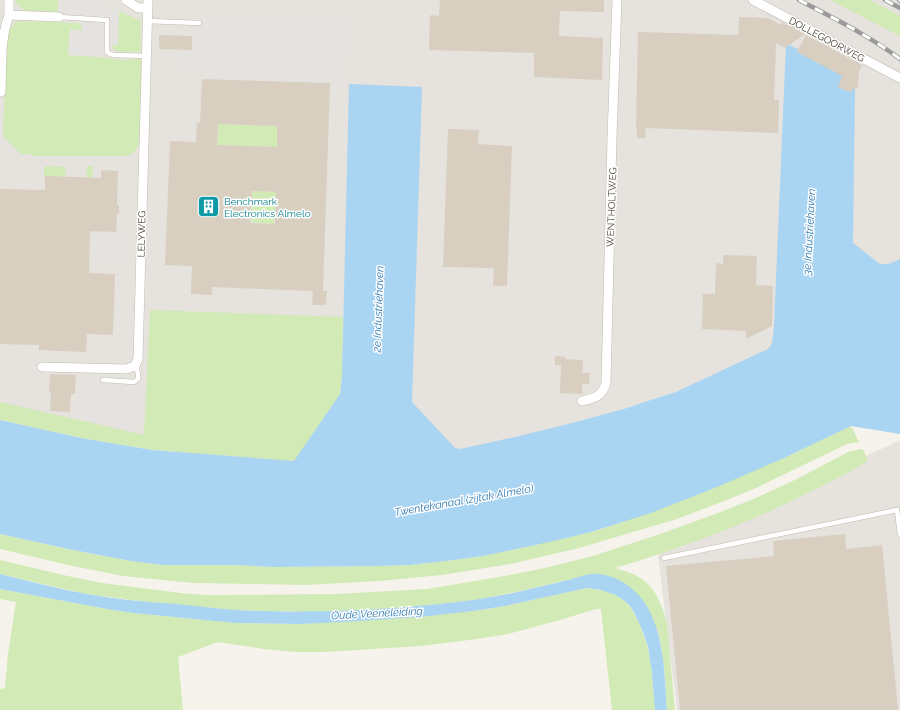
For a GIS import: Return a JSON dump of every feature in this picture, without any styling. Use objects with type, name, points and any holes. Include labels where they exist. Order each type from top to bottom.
[{"type":"street","points":[[1,92],[3,36],[9,15],[10,0]]},
{"type":"street","name":"LELYWEG","points":[[126,0],[138,8],[148,4],[138,359],[135,366]]},
{"type":"street","name":"WENTHOLTWEG","points":[[582,402],[594,398],[603,391],[606,383],[617,0]]},
{"type":"street","name":"DOLLEGOORWEG","points":[[753,0],[900,78]]},
{"type":"street","points":[[9,15],[59,17]]},
{"type":"street","points":[[42,367],[126,369],[135,366]]},
{"type":"lane","points":[[59,17],[107,20],[106,52],[114,55],[146,56]]},
{"type":"lane","points":[[147,21],[199,23]]},
{"type":"lane","points":[[103,380],[134,382],[138,379],[138,373],[135,366]]},
{"type":"lane","points":[[664,558],[897,510],[900,534]]},
{"type":"shaded area","points":[[0,0],[900,0],[900,288],[678,415],[355,476],[187,453],[0,409]]},
{"type":"shaded area","points":[[60,6],[115,8],[119,10],[118,45],[112,45],[102,57],[69,55],[70,29],[82,30],[82,25],[80,23],[60,22]]},
{"type":"shaded area","points":[[194,18],[345,23],[344,84],[211,79],[211,73],[181,71],[181,50],[193,50]]},
{"type":"shaded area","points":[[92,232],[123,233],[122,258],[91,257]]},
{"type":"shaded area","points":[[77,375],[133,376],[138,384],[136,431],[75,417]]},
{"type":"shaded area","points":[[900,440],[900,710],[677,710],[658,555]]},
{"type":"green space","points":[[15,0],[58,0],[58,12],[25,11]]},
{"type":"green space","points":[[830,0],[870,0],[900,16],[900,36]]},
{"type":"green space","points":[[119,11],[141,21],[141,50],[139,52],[117,51],[112,47],[112,45],[118,45]]},
{"type":"green space","points":[[17,21],[79,23],[82,30],[70,30],[68,55],[102,57],[120,60],[140,59],[142,64],[139,144],[134,152],[126,156],[32,156],[32,154],[21,154],[3,136],[7,37],[10,28]]},
{"type":"green space","points":[[218,124],[277,126],[277,147],[217,145]]},
{"type":"green space","points":[[46,166],[64,167],[65,177],[44,176],[44,168]]},
{"type":"green space","points":[[87,166],[93,166],[92,178],[87,177]]},
{"type":"green space","points":[[252,191],[276,192],[274,224],[251,222]]},
{"type":"green space","points":[[150,310],[343,317],[342,377],[340,394],[294,461],[152,450],[81,438],[0,420],[0,402],[144,435]]},
{"type":"green space","points":[[851,426],[859,442],[847,444],[756,488],[677,519],[579,548],[510,564],[442,575],[380,581],[306,585],[193,583],[123,576],[0,549],[0,534],[73,550],[131,561],[163,565],[233,565],[274,567],[379,566],[410,565],[483,556],[591,532],[623,522],[784,458]]},
{"type":"green space","points":[[863,449],[868,461],[788,503],[715,534],[666,552],[615,568],[640,578],[656,594],[662,607],[667,623],[675,710],[667,710],[665,677],[661,645],[657,628],[592,574],[475,600],[402,608],[315,612],[233,610],[140,601],[86,594],[0,574],[0,560],[102,583],[189,594],[337,594],[427,589],[510,575],[593,556],[663,533],[756,498],[797,479],[848,452]]},
{"type":"green space","points":[[587,588],[605,591],[618,596],[634,613],[647,645],[655,710],[612,710],[601,609],[596,609],[508,634],[421,646],[325,652],[295,652],[218,642],[178,657],[183,710],[0,710],[0,689],[5,688],[8,654],[16,602],[0,599],[0,589],[133,613],[236,623],[301,624],[473,611],[505,606]]},
{"type":"water","points":[[786,43],[853,78],[855,86],[853,243],[880,264],[895,262],[900,259],[900,434],[851,426],[784,458],[717,487],[651,513],[591,532],[483,556],[410,565],[274,567],[233,565],[163,565],[131,561],[73,550],[0,534],[0,420],[81,438],[152,450],[294,461],[340,394],[342,377],[349,84],[422,87],[412,402],[455,448],[460,449],[515,437],[624,409],[676,392],[768,349],[772,344],[774,327]]},
{"type":"water","name":"Oude Veeneleiding","points":[[0,574],[65,590],[120,599],[231,610],[308,612],[417,606],[487,598],[564,581],[588,574],[604,575],[617,579],[633,589],[645,603],[653,619],[659,636],[663,655],[667,710],[655,710],[648,647],[635,614],[629,605],[621,598],[601,590],[587,588],[505,606],[420,617],[301,624],[236,623],[133,613],[0,589]]},
{"type":"building","points":[[440,0],[604,0],[604,12],[560,11],[559,36],[603,38],[602,80],[534,77],[534,53],[429,50],[430,15],[439,16]]},
{"type":"building","points":[[739,17],[768,18],[781,25],[781,22],[805,34],[785,48],[776,43],[774,100],[779,100],[778,133],[646,128],[645,138],[637,138],[638,32],[738,35]]},
{"type":"building","points":[[159,35],[192,36],[192,50],[159,49]]},
{"type":"building","points":[[806,35],[862,65],[859,71],[858,87],[849,92],[838,87],[842,76],[797,52]]},
{"type":"building","name":"Benchmark Electronics Almelo","points":[[202,79],[330,83],[323,291],[327,291],[326,305],[312,305],[313,291],[212,287],[212,295],[191,294],[192,266],[165,265],[170,141],[196,142],[197,123],[200,123]],"holes":[[[218,124],[277,126],[277,147],[217,145]],[[252,191],[276,192],[275,224],[250,223]]]},
{"type":"building","points":[[448,129],[479,130],[478,144],[512,146],[507,286],[493,286],[494,268],[443,267]]},
{"type":"building","points":[[101,170],[118,171],[117,205],[119,205],[119,214],[117,214],[116,232],[90,231],[89,273],[115,274],[113,335],[87,334],[86,352],[39,350],[39,345],[0,344],[0,189],[45,190],[45,176],[101,178]]},
{"type":"building","points":[[723,255],[757,256],[756,285],[773,286],[772,326],[746,339],[746,331],[702,329],[703,294],[715,294],[716,263],[723,264]]},
{"type":"building","points":[[555,356],[566,357],[565,359],[583,360],[582,373],[590,373],[589,384],[582,384],[582,394],[560,393],[561,365],[555,365]]},
{"type":"building","points":[[50,374],[76,375],[75,394],[71,394],[70,412],[50,411]]},
{"type":"building","points":[[845,534],[846,549],[882,545],[898,710],[680,710],[666,566],[774,556],[773,541]]},
{"type":"railway","points":[[799,0],[863,35],[900,59]]},
{"type":"railway","points":[[885,0],[900,8]]},
{"type":"place","name":"Benchmark Electronics Almelo","points":[[209,207]]},
{"type":"water label","name":"3e Industriehaven","points":[[809,232]]},
{"type":"water label","name":"2e Industriehaven","points":[[378,309]]},
{"type":"water label","name":"Twentekanaal (zijtak Almelo)","points":[[464,500]]}]
